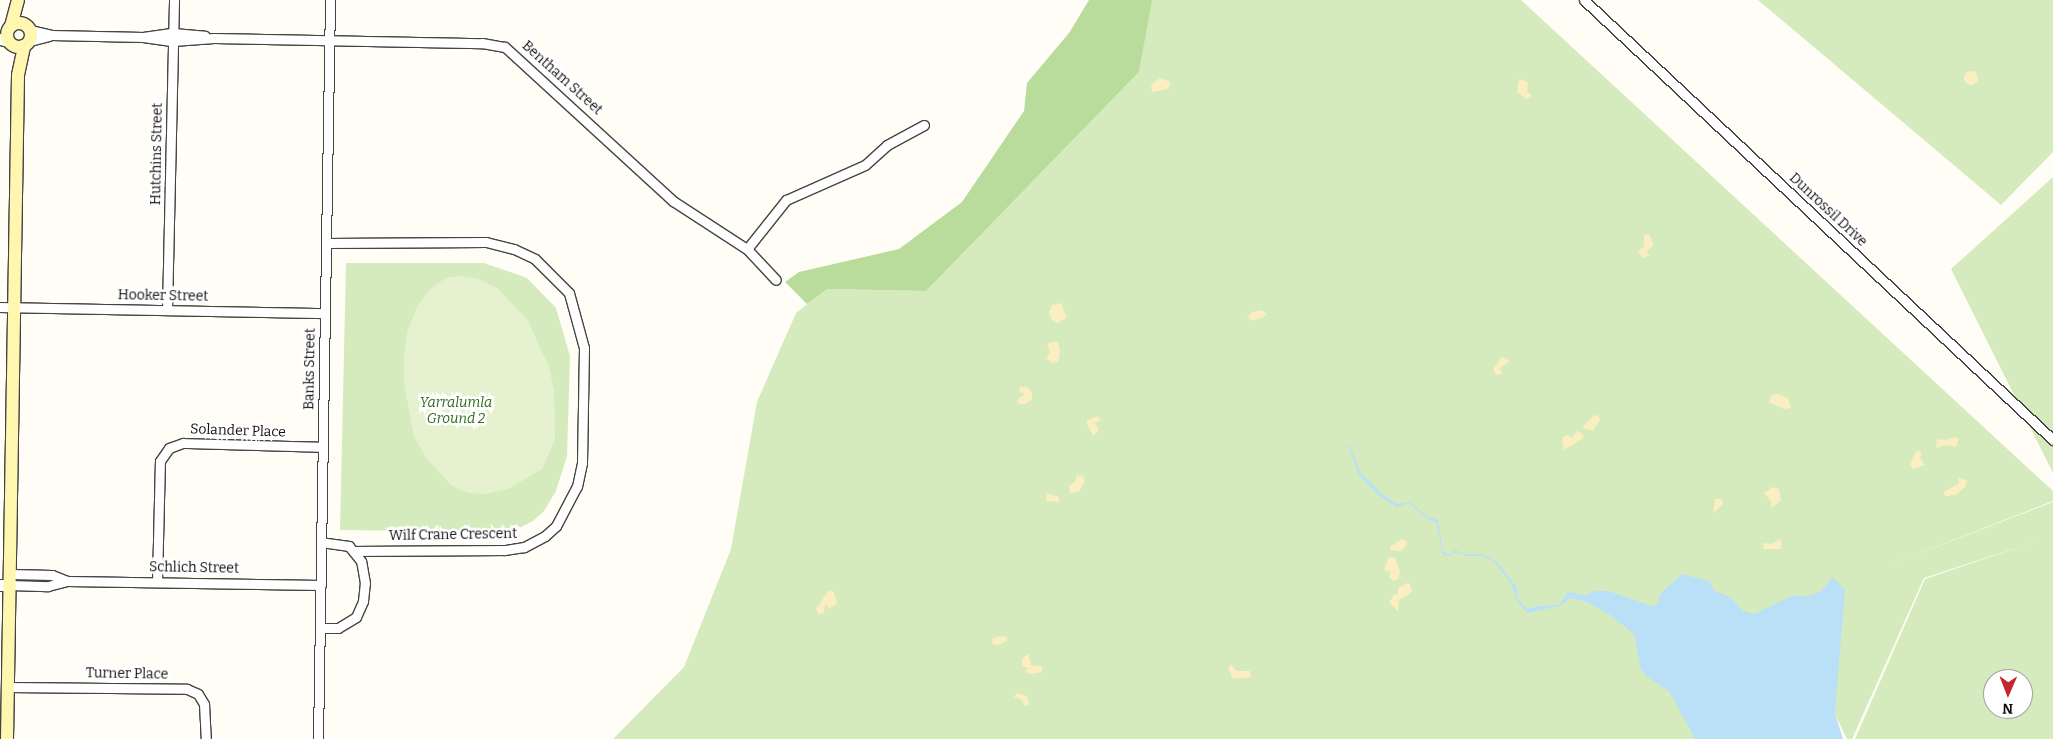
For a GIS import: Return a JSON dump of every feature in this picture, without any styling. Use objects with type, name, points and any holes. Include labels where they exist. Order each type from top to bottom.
[{"type":"main road","points":[[7,739],[8,686],[5,579],[15,307],[18,75],[15,36],[20,0]]},
{"type":"street","name":"Hutchins Street","points":[[168,310],[174,0]]},
{"type":"street","name":"Banks Street","points":[[318,739],[330,0]]},
{"type":"street","name":"Dunrossil Drive","points":[[1584,0],[2053,440]]},
{"type":"street","name":"Bentham Street","points":[[15,36],[51,35],[482,43],[505,47],[673,201],[747,249],[776,280]]},
{"type":"street","points":[[747,249],[786,200],[865,165],[887,145],[924,125]]},
{"type":"street","name":"Wilf Crane Crescent","points":[[326,243],[486,242],[514,249],[535,259],[569,293],[584,348],[582,463],[577,486],[556,526],[545,536],[524,547],[504,550],[354,551]]},
{"type":"street","name":"Hooker Street","points":[[0,307],[325,313]]},
{"type":"street","name":"Solander Place","points":[[157,582],[160,462],[169,448],[183,443],[323,448]]},
{"type":"street","points":[[320,628],[344,626],[360,609],[365,589],[364,572],[354,551],[341,543],[321,542]]},
{"type":"street","name":"Schlich Street","points":[[5,579],[52,575],[67,581],[321,585]]},
{"type":"street","name":"Turner Place","points":[[8,686],[187,689],[198,694],[204,704],[206,739]]},
{"type":"green space","points":[[1089,0],[1152,0],[1139,72],[926,291],[827,289],[807,304],[785,282],[799,272],[899,249],[962,202],[1024,111],[1027,83],[1069,33]]},
{"type":"green space","points":[[1151,0],[1521,0],[2053,491],[2053,501],[1884,567],[2053,502],[2053,739],[1855,739],[1925,579],[2040,540],[1924,578],[1852,739],[1847,739],[1835,714],[1799,739],[613,739],[684,667],[731,549],[757,402],[796,313],[826,289],[926,291],[1139,72]]},
{"type":"green space","points":[[1758,0],[2053,0],[2053,152],[2001,205]]},
{"type":"green space","points":[[2053,177],[2053,473],[1951,269]]},
{"type":"green space","name":"Yarralumla Ground 2","points":[[346,263],[484,263],[527,278],[556,308],[570,356],[567,456],[556,491],[544,511],[533,521],[517,529],[500,532],[340,530]]},
{"type":"green space","points":[[460,276],[479,279],[498,289],[527,319],[549,367],[554,391],[555,439],[542,469],[508,489],[486,494],[468,493],[452,486],[427,459],[414,437],[404,383],[404,354],[408,329],[418,305],[431,288],[446,278]]},
{"type":"sand","points":[[1971,71],[1976,73],[1978,78],[1976,83],[1971,85],[1966,83],[1964,78],[1966,73]]},
{"type":"sand","points":[[1160,78],[1170,82],[1169,89],[1152,92],[1151,85]]},
{"type":"sand","points":[[1519,79],[1528,82],[1527,91],[1532,96],[1527,99],[1517,92]]},
{"type":"sand","points":[[1649,234],[1654,246],[1647,250],[1649,256],[1643,258],[1638,252],[1644,246],[1644,236]]},
{"type":"sand","points":[[1061,303],[1067,317],[1058,323],[1051,319],[1049,312],[1052,305]]},
{"type":"sand","points":[[1262,310],[1267,314],[1263,317],[1253,321],[1247,317],[1252,312]]},
{"type":"sand","points":[[1058,342],[1060,351],[1058,362],[1053,363],[1046,358],[1050,352],[1047,344]]},
{"type":"sand","points":[[1502,357],[1510,361],[1500,368],[1502,374],[1496,375],[1493,369]]},
{"type":"sand","points":[[1020,387],[1027,387],[1032,393],[1032,399],[1026,404],[1019,404],[1017,400],[1025,394],[1019,392]]},
{"type":"sand","points":[[1777,394],[1788,398],[1791,408],[1784,409],[1769,402],[1772,395]]},
{"type":"sand","points":[[1598,415],[1600,420],[1593,431],[1582,428],[1593,416]]},
{"type":"sand","points":[[1097,416],[1101,420],[1095,423],[1099,430],[1093,436],[1086,421]]},
{"type":"sand","points":[[1577,431],[1584,435],[1582,439],[1564,450],[1562,438],[1567,435],[1572,438]]},
{"type":"sand","points":[[1954,437],[1959,439],[1956,447],[1946,445],[1936,448],[1937,439],[1946,440]]},
{"type":"sand","points":[[1916,451],[1922,452],[1920,458],[1925,465],[1913,469],[1910,464]]},
{"type":"sand","points":[[1077,475],[1083,476],[1085,481],[1079,491],[1070,494],[1069,486],[1075,482]]},
{"type":"sand","points":[[1958,477],[1967,481],[1965,487],[1956,495],[1945,496],[1944,492],[1959,483]]},
{"type":"sand","points":[[1773,487],[1779,489],[1781,500],[1771,509],[1771,501],[1764,493]]},
{"type":"sand","points":[[1047,493],[1059,497],[1059,502],[1046,501]]},
{"type":"sand","points":[[1715,499],[1722,499],[1723,504],[1713,514]]},
{"type":"sand","points":[[1402,539],[1408,542],[1402,551],[1390,550],[1390,547]]},
{"type":"sand","points":[[1780,539],[1782,544],[1780,549],[1763,549],[1764,543],[1771,544]]},
{"type":"sand","points":[[1389,557],[1395,558],[1400,571],[1398,579],[1393,581],[1389,577],[1391,572],[1384,570]]},
{"type":"sand","points":[[1407,583],[1410,584],[1412,592],[1399,600],[1398,611],[1389,602],[1395,594],[1398,594],[1398,588]]},
{"type":"sand","points":[[829,590],[834,592],[837,604],[830,608],[825,604],[824,613],[819,615],[816,609]]},
{"type":"sand","points":[[1007,637],[1007,641],[998,645],[992,644],[993,638]]},
{"type":"sand","points":[[1028,653],[1031,665],[1042,666],[1042,672],[1030,674],[1025,671],[1028,668],[1022,666],[1022,659]]},
{"type":"sand","points":[[1231,664],[1237,671],[1250,671],[1251,677],[1233,679],[1228,668]]},
{"type":"sand","points":[[1017,693],[1027,696],[1029,705],[1025,706],[1021,699],[1014,697]]},
{"type":"water","points":[[1341,441],[1351,449],[1361,473],[1382,494],[1397,504],[1410,502],[1426,516],[1438,520],[1443,552],[1449,554],[1455,550],[1465,554],[1481,554],[1497,562],[1517,588],[1517,598],[1527,609],[1559,605],[1568,592],[1586,595],[1596,591],[1608,591],[1652,606],[1658,604],[1661,593],[1682,574],[1709,581],[1715,591],[1730,597],[1743,611],[1755,614],[1793,595],[1804,597],[1820,592],[1833,577],[1845,590],[1835,713],[1843,739],[1695,739],[1669,691],[1647,677],[1641,669],[1634,634],[1610,615],[1587,602],[1571,598],[1560,606],[1527,613],[1517,601],[1511,583],[1494,562],[1482,556],[1466,556],[1456,552],[1448,556],[1442,554],[1437,523],[1425,517],[1409,503],[1397,507],[1378,495],[1359,475],[1350,450]]}]
